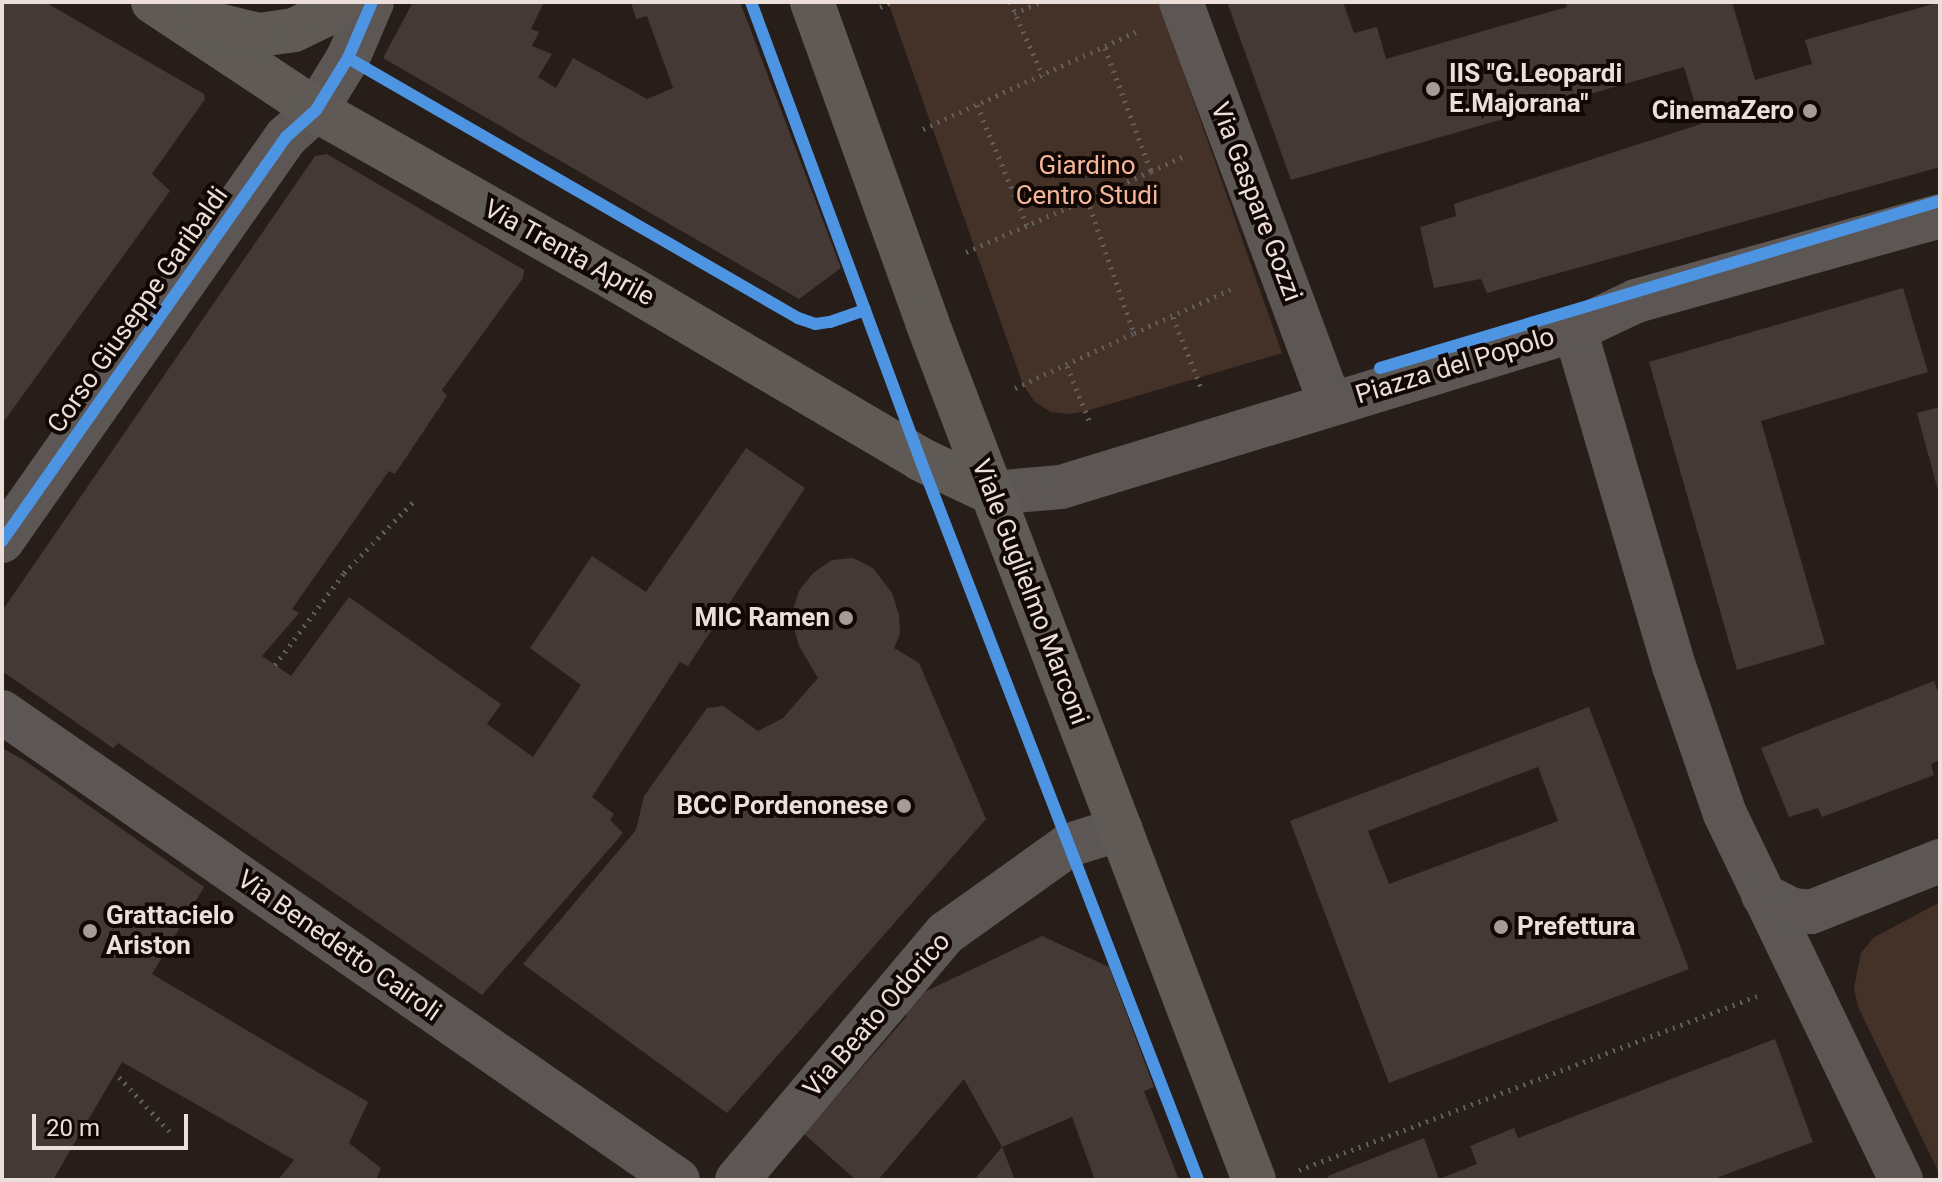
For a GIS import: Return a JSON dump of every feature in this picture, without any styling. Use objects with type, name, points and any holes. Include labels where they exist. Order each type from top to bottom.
[{"type":"main road","points":[[155,2],[217,27],[259,35],[294,30],[329,13],[340,2]]},
{"type":"main road","name":"Via Trenta Aprile","points":[[155,2],[316,110],[615,279],[920,459],[992,493]]},
{"type":"main road","name":"Viale Guglielmo Marconi","points":[[812,2],[992,493],[1121,829],[1271,1177]]},
{"type":"street","name":"Corso Giuseppe Garibaldi","points":[[2,541],[286,137],[316,110],[348,58],[372,2]]},
{"type":"street","name":"Via Gaspare Gozzi","points":[[1182,5],[1330,403]]},
{"type":"street","points":[[1575,330],[1636,301],[1940,216]]},
{"type":"street","name":"Piazza del Popolo","points":[[992,493],[1061,487],[1575,330],[1675,669],[1725,814],[1901,1180]]},
{"type":"street","name":"Via Benedetto Cairoli","points":[[2,712],[678,1180]]},
{"type":"street","name":"Via Beato Odorico","points":[[737,1180],[946,933],[1069,845],[1121,829]]},
{"type":"street","points":[[1763,895],[1793,910],[1811,912],[1940,861]]},
{"type":"path","points":[[880,7],[891,2]]},
{"type":"path","points":[[1010,2],[1043,76]]},
{"type":"path","points":[[1014,13],[1041,2]]},
{"type":"path","points":[[923,129],[1105,48],[1182,5]]},
{"type":"path","points":[[1105,48],[1151,171]]},
{"type":"path","points":[[977,105],[1027,225]]},
{"type":"path","points":[[966,252],[1230,136]]},
{"type":"path","points":[[1087,199],[1134,333]]},
{"type":"path","points":[[1015,388],[1281,265]]},
{"type":"path","points":[[1173,317],[1202,390]]},
{"type":"path","points":[[1067,366],[1090,423]]},
{"type":"path","points":[[275,665],[344,573],[414,501]]},
{"type":"path","points":[[1271,1177],[1803,978]]},
{"type":"path","points":[[119,1077],[169,1131]]},
{"type":"green space","name":"Giardino Centro Studi","points":[[888,2],[1159,2],[1282,353],[1086,411],[1069,414],[1051,412],[1035,402],[1023,385]]},
{"type":"green space","points":[[1940,902],[1940,1175],[1858,1007],[1854,988],[1861,953],[1873,938]]},
{"type":"building","points":[[2,2],[45,2],[204,94],[205,99],[152,174],[170,191],[2,424]]},
{"type":"building","points":[[413,2],[544,2],[531,29],[539,32],[532,46],[552,54],[538,77],[556,88],[573,58],[647,99],[673,88],[647,16],[636,19],[631,2],[740,2],[841,268],[799,299],[383,58]]},
{"type":"building","points":[[1227,2],[1343,2],[1354,33],[1377,27],[1386,59],[1567,7],[1566,2],[1732,2],[1755,80],[1812,64],[1805,40],[1940,2],[1940,167],[1487,293],[1481,279],[1434,288],[1420,227],[1456,216],[1454,204],[1701,124],[1684,67],[1291,180]]},
{"type":"building","points":[[327,154],[524,270],[523,278],[442,390],[447,396],[395,474],[389,471],[292,609],[299,613],[262,656],[291,676],[349,597],[501,704],[487,724],[533,757],[581,685],[530,648],[592,556],[646,592],[746,448],[805,488],[688,666],[680,662],[592,797],[614,814],[610,820],[623,833],[482,995],[118,743],[113,748],[2,671],[2,611],[315,156]]},
{"type":"building","points":[[1903,288],[1928,372],[1761,421],[1825,644],[1737,670],[1649,362]]},
{"type":"building","points":[[1940,407],[1940,494],[1939,494],[1917,413]]},
{"type":"building","points":[[853,558],[873,568],[892,593],[899,615],[900,634],[894,648],[919,663],[986,819],[727,1113],[523,964],[636,830],[644,796],[707,708],[723,706],[758,731],[783,718],[818,678],[799,646],[791,616],[799,591],[813,573],[832,560]]},
{"type":"building","points":[[1934,681],[1940,697],[1940,760],[1931,764],[1934,775],[1822,817],[1818,808],[1789,817],[1761,748]]},
{"type":"building","name":"Prefettura","points":[[1589,707],[1689,969],[1389,1083],[1290,821]],"holes":[[[1538,767],[1558,821],[1389,884],[1368,831]]]},
{"type":"building","name":"Grattacielo Ariston","points":[[2,748],[27,762],[204,887],[152,974],[368,1102],[349,1143],[381,1168],[376,1180],[278,1180],[294,1160],[122,1062],[53,1180],[2,1180]]},
{"type":"building","points":[[1042,936],[1109,967],[1154,1087],[1144,1091],[1179,1180],[1095,1180],[1072,1117],[1002,1147],[964,1079],[878,1180],[856,1180],[804,1134],[907,1016],[897,1005]]},
{"type":"building","points":[[1775,1039],[1813,1142],[1711,1180],[1329,1180],[1328,1176],[1424,1138],[1439,1179],[1477,1164],[1470,1146],[1514,1128],[1518,1138]]},
{"type":"building","points":[[1002,1147],[1015,1180],[974,1180]]},
{"type":"cycle path","points":[[2,541],[286,137],[316,110],[348,58],[372,2]]},
{"type":"cycle path","points":[[751,2],[920,459],[1198,1180]]},
{"type":"cycle path","points":[[348,58],[798,318],[815,324],[865,310]]},
{"type":"cycle path","points":[[1380,368],[1940,201]]},
{"type":"place","name":"IIS \"G.Leopardi E.Majorana\"","points":[[1433,89]]},
{"type":"place","name":"CinemaZero","points":[[1810,111]]},
{"type":"place","name":"MIC Ramen","points":[[846,618]]},
{"type":"place","name":"BCC Pordenonese","points":[[904,806]]},
{"type":"place","name":"Prefettura","points":[[1501,927]]},
{"type":"place","name":"Grattacielo Ariston","points":[[90,931]]}]
